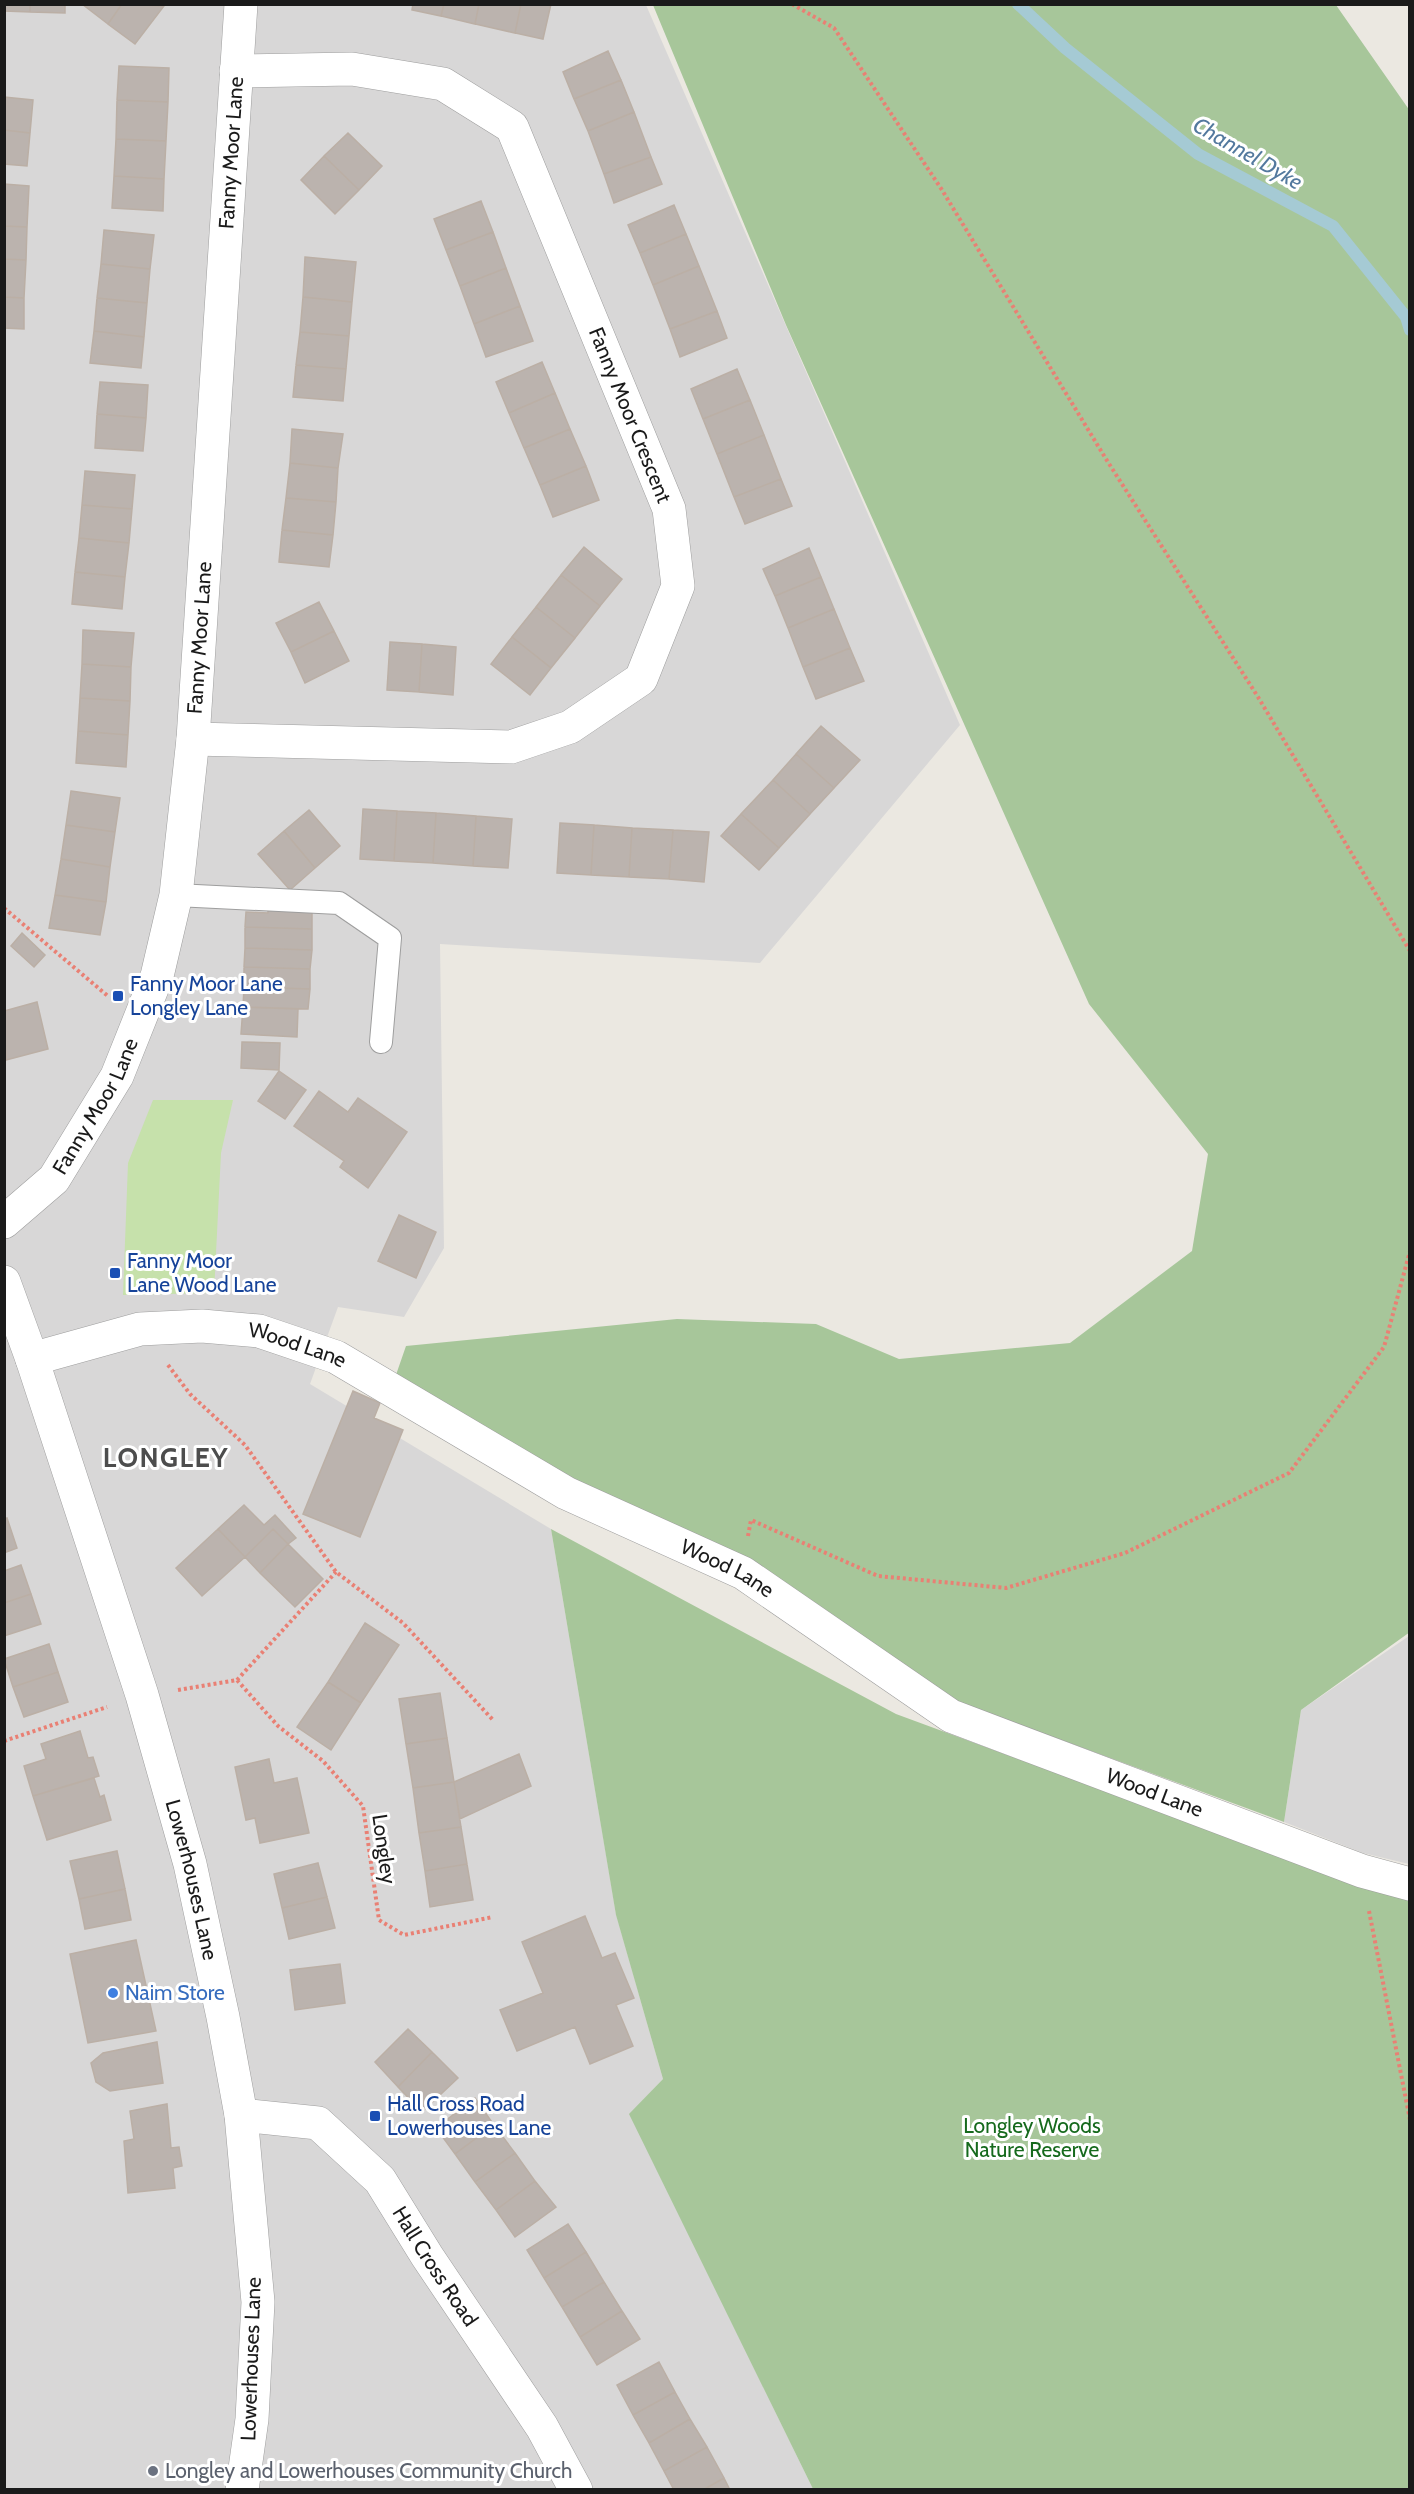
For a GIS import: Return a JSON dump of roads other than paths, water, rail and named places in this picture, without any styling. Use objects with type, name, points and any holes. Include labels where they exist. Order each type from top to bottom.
[{"type":"street","name":"Fanny Moor Lane","points":[[4,1222],[54,1179],[117,1077],[157,976],[176,895],[193,738],[241,4]]},
{"type":"street","name":"Fanny Moor Crescent","points":[[193,738],[511,747],[570,727],[641,679],[678,586],[669,509],[512,127],[443,84],[351,69],[236,72]]},
{"type":"street","name":"Lowerhouses Lane","points":[[4,1282],[32,1359],[142,1695],[190,1864],[223,2017],[241,2115],[258,2302],[252,2419],[242,2490]]},
{"type":"street","name":"Wood Lane","points":[[32,1359],[140,1329],[202,1326],[259,1331],[336,1357],[566,1493],[743,1573],[951,1716],[1362,1872],[1410,1884]]},
{"type":"street","name":"Hall Cross Road","points":[[241,2115],[318,2123],[380,2180],[427,2256],[542,2427],[576,2490]]},
{"type":"lane","points":[[176,895],[339,903],[390,938],[381,1042]]},
{"type":"waterway","name":"Channel Dyke","points":[[1018,4],[1065,48],[1198,154],[1333,226],[1406,317],[1410,330]]},
{"type":"place","name":"Fanny Moor Lane Longley Lane","points":[[118,996]]},
{"type":"place","name":"Fanny Moor Lane Wood Lane","points":[[115,1273]]},
{"type":"place","name":"Naim Store","points":[[113,1993]]},
{"type":"place","name":"Hall Cross Road Lowerhouses Lane","points":[[375,2116]]},
{"type":"place","name":"Longley and Lowerhouses Community Church","points":[[153,2471]]},
{"type":"district","name":"LONGLEY","points":[[166,1458]]},
{"type":"park label","name":"Longley Woods Nature Reserve","points":[[1032,2138]]}]
